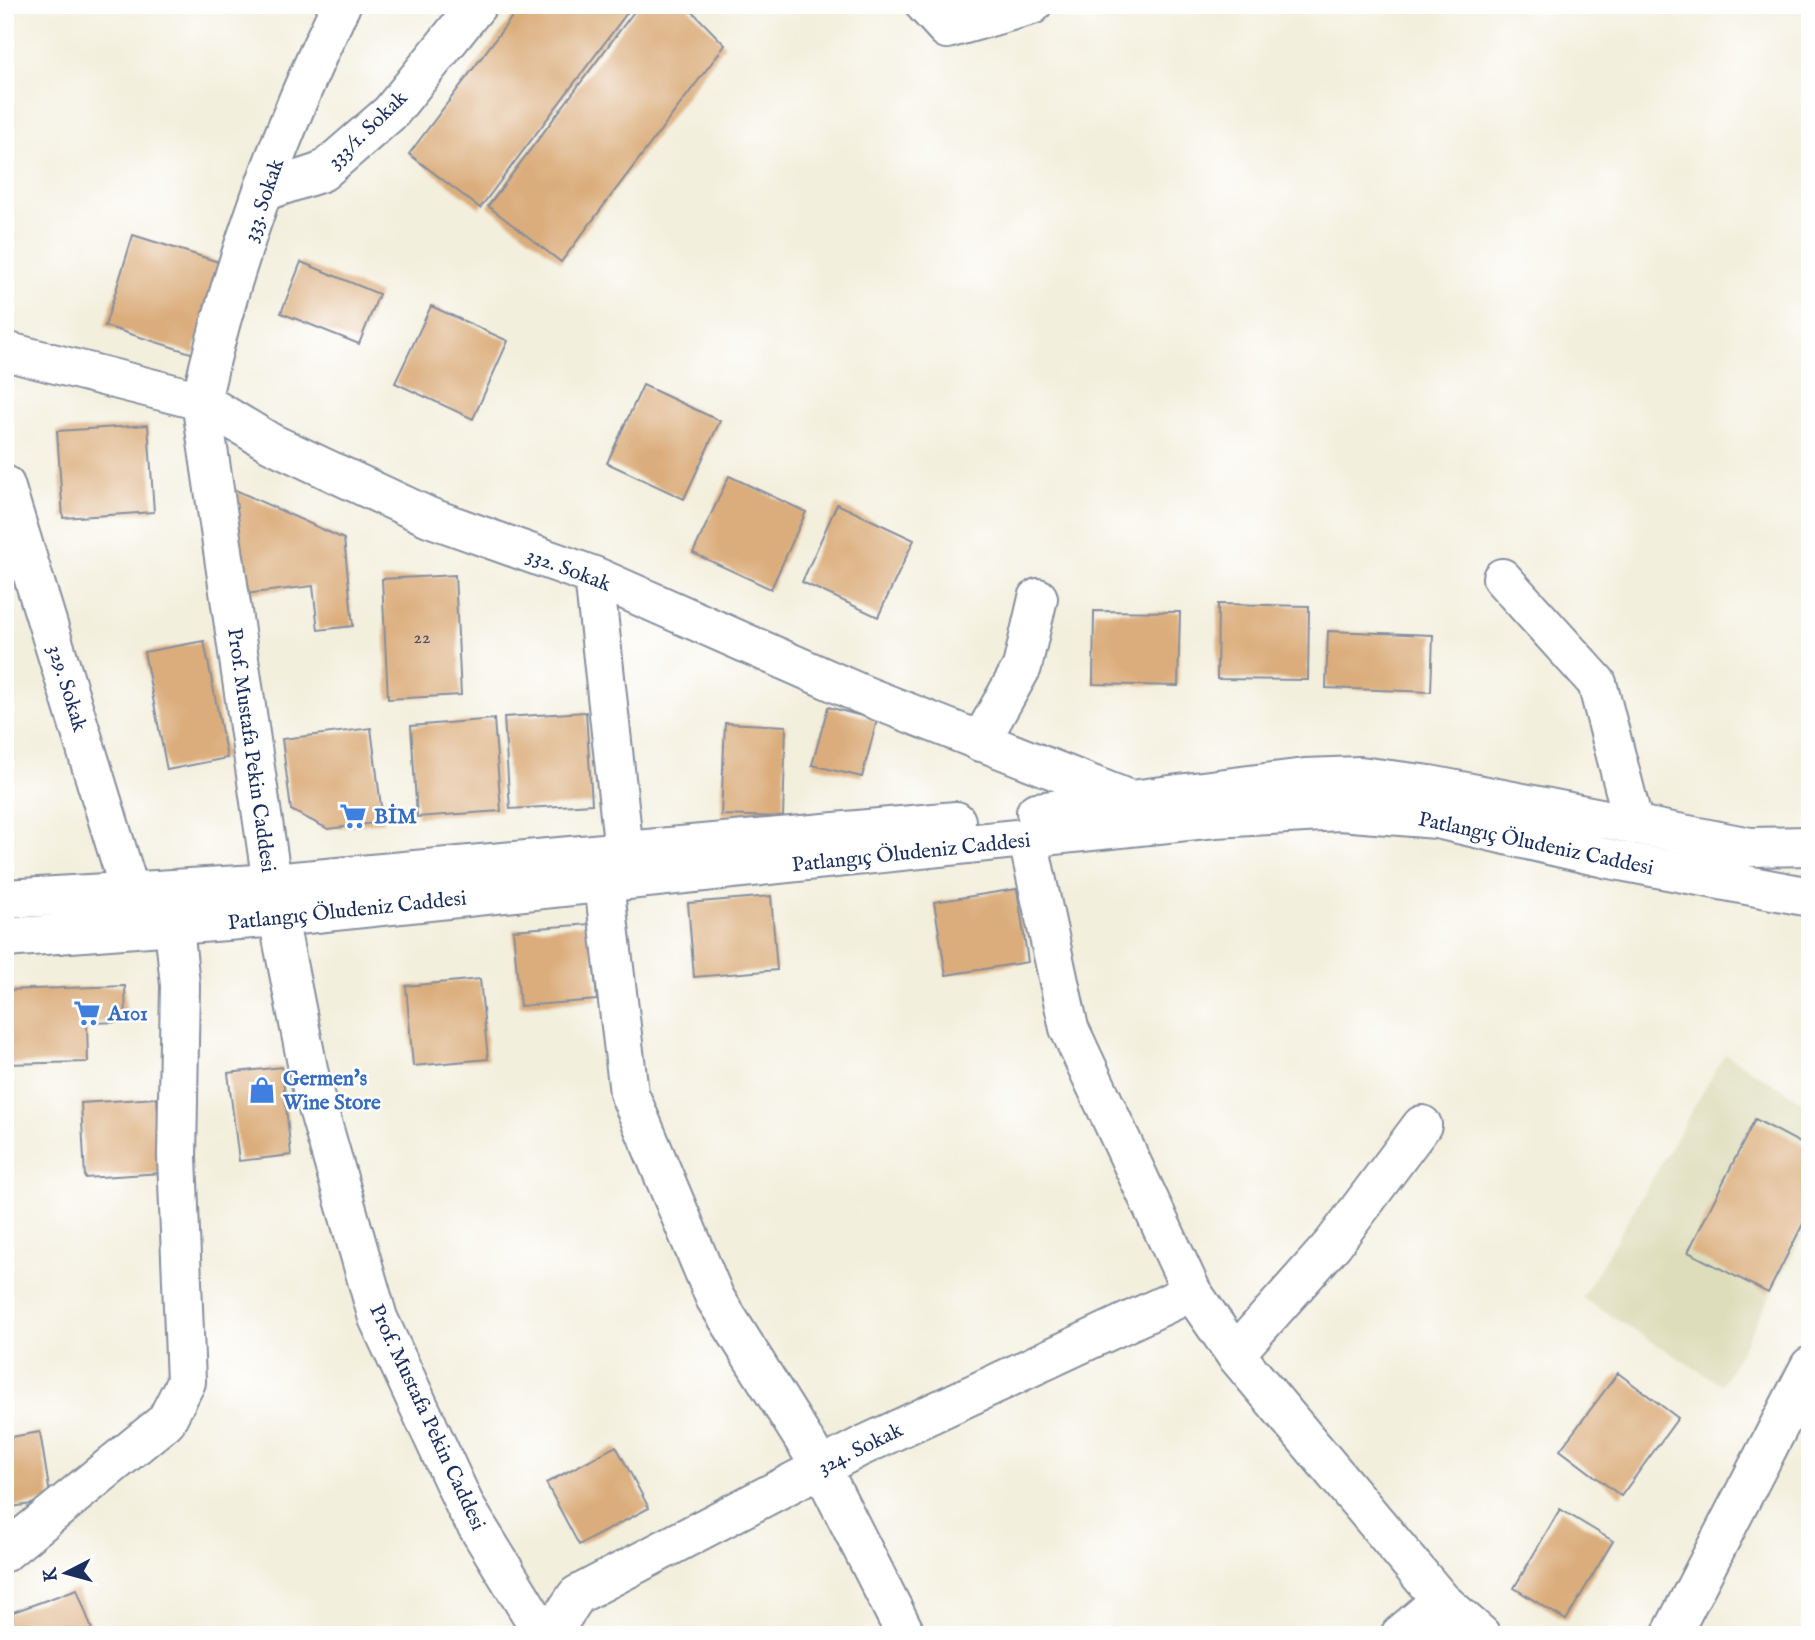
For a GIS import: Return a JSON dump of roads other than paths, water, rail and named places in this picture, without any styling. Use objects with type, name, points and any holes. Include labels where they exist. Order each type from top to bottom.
[{"type":"street","name":"333. Sokak","points":[[201,401],[212,352],[265,191],[317,54],[341,5]]},
{"type":"street","name":"333/1. Sokak","points":[[265,191],[322,172],[391,112],[477,5]]},
{"type":"street","points":[[925,5],[947,29],[1032,5]]},
{"type":"street","name":"332. Sokak","points":[[5,351],[201,401],[271,443],[429,517],[594,576],[861,694],[1130,800]]},
{"type":"street","name":"Prof. Mustafa Pekin Caddesi","points":[[201,401],[275,900],[311,1084],[378,1318],[466,1508],[544,1635]]},
{"type":"street","name":"329. Sokak","points":[[5,485],[130,891]]},
{"type":"street","points":[[594,576],[624,852]]},
{"type":"street","points":[[1503,578],[1597,683],[1634,825]]},
{"type":"street","points":[[980,743],[1022,667],[1038,598]]},
{"type":"street","name":"Patlangıç Öludeniz Caddesi","points":[[5,938],[174,926],[275,900],[624,852],[1003,816],[1305,778],[1360,776],[1430,785],[1750,846],[1810,846]]},
{"type":"street","name":"Patlangıç Öludeniz Caddesi","points":[[5,900],[130,891],[275,900],[604,884],[1215,818],[1340,811],[1437,819],[1605,858],[1810,897]]},
{"type":"street","points":[[1028,840],[1069,1028],[1192,1292],[1235,1354],[1441,1600],[1482,1635]]},
{"type":"street","points":[[604,884],[629,1093],[715,1298],[821,1467],[906,1635]]},
{"type":"street","points":[[5,1552],[166,1421],[186,1382],[177,1157],[180,985],[174,926]]},
{"type":"street","points":[[1235,1354],[1333,1244],[1422,1125]]},
{"type":"street","name":"324. Sokak","points":[[550,1635],[577,1595],[821,1467],[1192,1292]]},
{"type":"street","points":[[1671,1635],[1810,1366]]},
{"type":"street","points":[[1400,1635],[1441,1600]]},
{"type":"place","name":"BİM","points":[[353,816]]},
{"type":"place","name":"A101","points":[[87,1013]]},
{"type":"place","name":"Germen's Wine Store","points":[[262,1090]]}]
